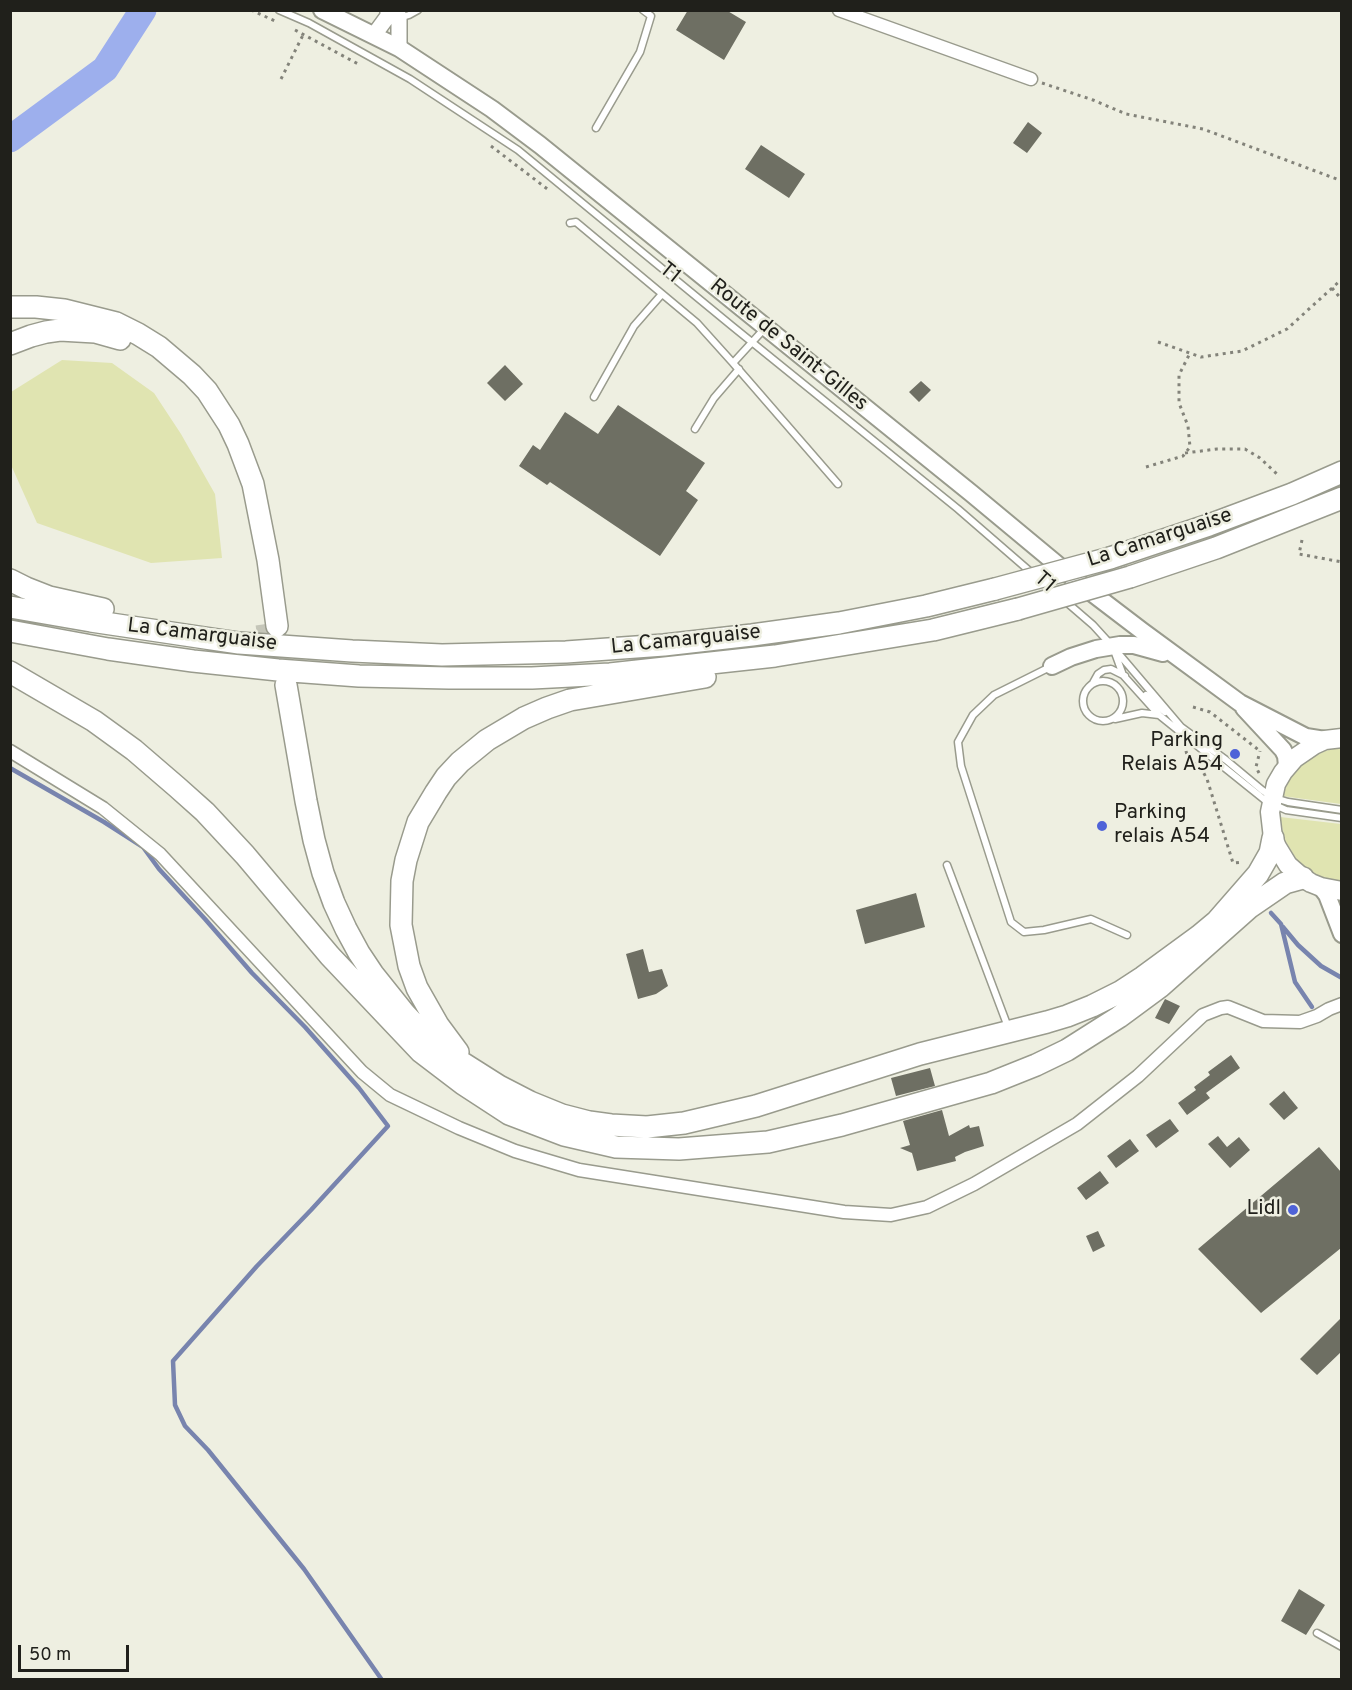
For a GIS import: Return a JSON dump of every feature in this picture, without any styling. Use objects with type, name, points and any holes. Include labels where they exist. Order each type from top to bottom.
[{"type":"highway","points":[[10,307],[64,310],[116,323],[159,347],[207,391],[229,425],[253,484],[268,560],[272,625],[240,481],[223,441],[199,400],[169,369],[131,344],[114,336],[80,330],[46,332],[10,344]]},
{"type":"highway","name":"La Camarguaise","points":[[10,607],[239,643],[352,651],[442,655],[566,652],[664,645],[839,622],[926,606],[995,589],[1110,558],[1209,525],[1292,494],[1341,472]]},
{"type":"highway","name":"La Camarguaise","points":[[10,631],[108,649],[193,661],[359,676],[532,678],[610,674],[775,656],[933,630],[1018,609],[1130,577],[1216,548],[1341,498]]},
{"type":"highway","points":[[10,580],[49,597],[78,604],[213,628],[239,643]]},
{"type":"highway","points":[[471,1068],[438,1025],[417,988],[405,949],[400,904],[404,871],[418,822],[446,777],[460,762],[504,729],[547,708],[570,700],[807,661],[933,630]]},
{"type":"highway","points":[[10,672],[94,721],[134,750],[177,786],[245,855],[330,956],[421,1052],[463,1084],[509,1114],[564,1135],[616,1147],[679,1149],[768,1142],[842,1125],[991,1083],[1057,1055],[1119,1017],[1161,986],[1258,901],[1286,883],[1312,883]]},
{"type":"highway","points":[[385,1013],[361,978],[333,929],[310,872],[294,800],[281,685],[314,840],[334,903],[359,953],[373,974],[405,1014],[425,1035],[450,1055],[530,1102],[562,1115],[590,1122],[647,1127],[684,1123],[756,1106],[920,1054],[1067,1016],[1092,1006],[1120,992],[1170,958],[1217,921],[1257,874],[1270,853],[1273,838]]},
{"type":"main road","name":"Route de Saint-Gilles","points":[[322,10],[399,48],[452,81],[540,145],[1083,586],[1240,703],[1306,737],[1333,739]]},
{"type":"main road","points":[[1052,666],[1071,657],[1113,646],[1134,645],[1174,655]]},
{"type":"main road","name":"Route de Saint-Gilles","points":[[1240,703],[1283,750],[1287,766]]},
{"type":"main road","points":[[1333,739],[1304,751],[1287,766],[1276,784],[1271,800],[1270,819],[1273,838],[1282,856],[1288,865],[1327,895],[1341,934]]},
{"type":"main road","points":[[1312,883],[1341,891]]},
{"type":"street","points":[[839,10],[1030,79]]},
{"type":"street","points":[[374,35],[393,14]]},
{"type":"street","points":[[393,14],[399,48]]},
{"type":"street","points":[[10,750],[103,808],[160,854],[362,1072],[390,1095],[459,1128],[515,1151],[579,1170],[844,1212],[891,1215],[927,1207],[974,1184],[1077,1124],[1137,1076],[1203,1015],[1228,1007],[1263,1022],[1300,1022],[1341,1004]]},
{"type":"lane","name":"T1","points":[[279,10],[309,23],[410,79],[518,150],[958,509],[1048,586]]},
{"type":"lane","points":[[393,14],[418,10]]},
{"type":"lane","points":[[596,128],[640,52],[651,16],[643,10]]},
{"type":"lane","points":[[570,223],[576,222],[697,323],[838,484]]},
{"type":"lane","points":[[594,397],[634,326],[662,294]]},
{"type":"lane","points":[[733,363],[766,327]]},
{"type":"lane","points":[[695,429],[714,398],[739,369]]},
{"type":"lane","name":"T1","points":[[1057,594],[1113,646],[1181,727],[1226,760],[1271,800],[1341,810]]},
{"type":"lane","name":"T1","points":[[1113,646],[1124,675],[1159,715],[1271,800],[1286,810],[1341,818]]},
{"type":"lane","points":[[1052,666],[994,695],[973,715],[958,742],[961,766],[1011,922],[1024,932],[1044,930],[1090,919],[1126,935]]},
{"type":"lane","points":[[1159,715],[1142,713],[1098,721],[1092,718],[1084,707],[1084,693],[1098,674],[1111,669],[1124,675],[1181,727]]},
{"type":"lane","points":[[1093,683],[1106,681],[1118,687],[1122,692],[1124,705],[1112,720]]},
{"type":"lane","points":[[947,866],[1010,1031]]},
{"type":"lane","points":[[1317,1633],[1341,1647]]},
{"type":"path","points":[[251,10],[284,25]]},
{"type":"path","points":[[295,30],[365,68]]},
{"type":"path","points":[[280,79],[304,34]]},
{"type":"path","points":[[1030,79],[1093,100],[1126,114],[1203,129],[1341,181]]},
{"type":"path","points":[[490,145],[550,192]]},
{"type":"path","points":[[1158,342],[1201,357],[1242,351],[1287,329],[1341,279]]},
{"type":"path","points":[[1332,288],[1341,300]]},
{"type":"path","points":[[1146,467],[1183,456],[1190,447],[1188,426],[1179,403],[1179,375],[1190,354]]},
{"type":"path","points":[[1185,453],[1217,449],[1245,449],[1260,458],[1278,475]]},
{"type":"path","points":[[1302,540],[1299,554],[1341,562]]},
{"type":"path","points":[[1193,707],[1210,712],[1260,751]]},
{"type":"path","points":[[1261,781],[1256,767],[1260,751],[1265,744]]},
{"type":"path","points":[[1186,751],[1188,759],[1201,768],[1207,779],[1233,862],[1243,862],[1248,866]]},
{"type":"path","points":[[1243,862],[1248,855]]},
{"type":"green space","points":[[62,360],[112,363],[154,393],[181,434],[215,494],[222,558],[151,563],[37,523],[11,465],[11,392]]},
{"type":"green space","points":[[1341,747],[1341,804],[1282,796],[1291,777],[1306,761],[1325,751]]},
{"type":"green space","points":[[1280,817],[1341,824],[1341,882],[1316,875],[1297,860],[1285,840]]},
{"type":"building","points":[[688,10],[726,10],[746,22],[724,60],[676,30]]},
{"type":"building","points":[[1028,122],[1042,133],[1027,153],[1013,143]]},
{"type":"building","points":[[761,145],[805,174],[789,198],[745,169]]},
{"type":"building","points":[[505,365],[523,384],[505,401],[487,383]]},
{"type":"building","points":[[921,381],[931,390],[919,402],[909,392]]},
{"type":"building","points":[[618,405],[705,463],[686,491],[698,500],[660,556],[550,482],[547,485],[519,466],[533,445],[540,450],[565,412],[598,434]]},
{"type":"building","points":[[916,893],[925,927],[865,944],[856,910]]},
{"type":"building","points":[[643,949],[649,972],[662,969],[668,986],[656,994],[638,999],[626,954]]},
{"type":"building","points":[[1165,999],[1180,1006],[1169,1024],[1155,1018]]},
{"type":"building","points":[[1231,1055],[1240,1068],[1206,1093],[1210,1098],[1187,1115],[1178,1103],[1196,1090],[1194,1087],[1210,1075],[1208,1072]]},
{"type":"building","points":[[930,1068],[935,1086],[896,1096],[891,1078]]},
{"type":"building","points":[[1284,1091],[1298,1108],[1284,1120],[1269,1104]]},
{"type":"building","points":[[942,1110],[949,1136],[969,1125],[970,1128],[979,1126],[984,1146],[955,1157],[956,1161],[917,1171],[912,1153],[900,1148],[910,1145],[903,1121]]},
{"type":"building","points":[[1170,1119],[1179,1131],[1156,1148],[1146,1135]]},
{"type":"building","points":[[1218,1136],[1227,1147],[1239,1137],[1250,1150],[1230,1168],[1208,1144]]},
{"type":"building","points":[[1130,1139],[1139,1151],[1116,1168],[1107,1156]]},
{"type":"building","name":"Lidl","points":[[1319,1147],[1341,1172],[1341,1248],[1261,1313],[1198,1249]]},
{"type":"building","points":[[1100,1171],[1109,1183],[1086,1200],[1077,1188]]},
{"type":"building","points":[[1098,1231],[1105,1246],[1093,1252],[1086,1236]]},
{"type":"building","points":[[1341,1318],[1341,1352],[1317,1375],[1300,1359]]},
{"type":"building","points":[[1299,1589],[1325,1605],[1306,1635],[1281,1621]]},
{"type":"waterway","points":[[10,139],[105,69],[143,10]]},
{"type":"waterway","points":[[10,768],[143,847],[159,869],[252,973],[305,1027],[359,1088],[388,1126],[257,1266],[173,1361],[175,1405],[185,1426],[208,1450],[304,1569],[382,1680]]},
{"type":"waterway","points":[[1271,913],[1281,924],[1295,982],[1312,1007]]},
{"type":"waterway","points":[[1283,927],[1298,945],[1321,966],[1342,978]]},
{"type":"tunnel","points":[[266,624],[275,684]]},
{"type":"place","name":"Parking Relais A54","points":[[1235,754]]},
{"type":"place","name":"Parking relais A54","points":[[1102,826]]},
{"type":"place","name":"Lidl","points":[[1293,1210]]}]
